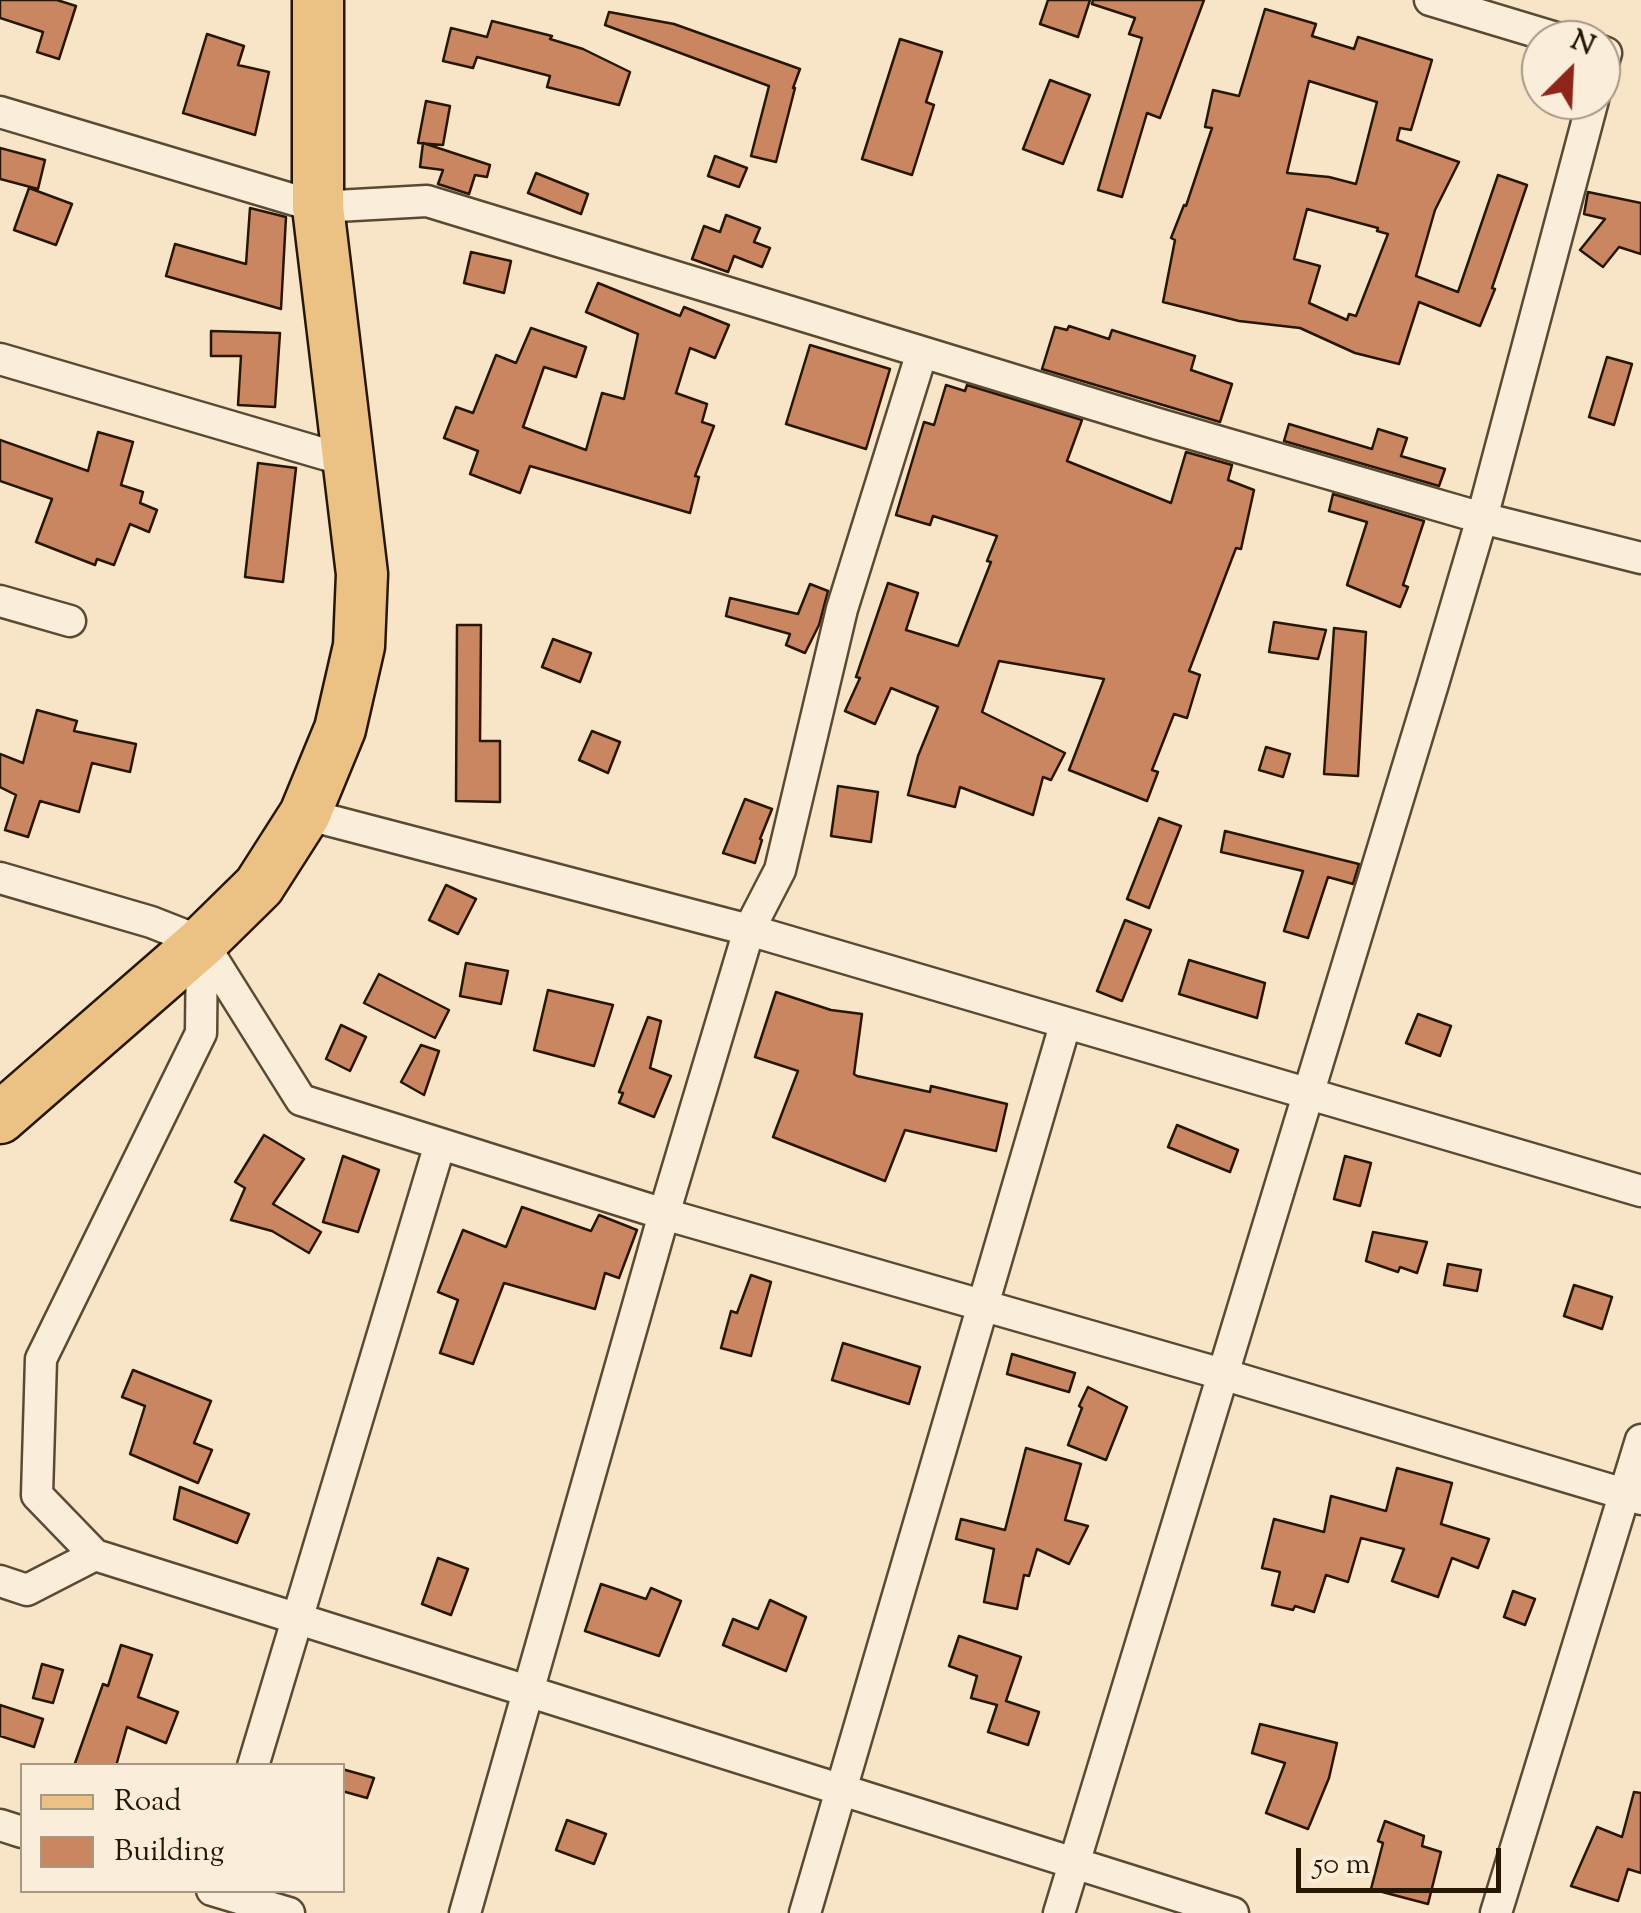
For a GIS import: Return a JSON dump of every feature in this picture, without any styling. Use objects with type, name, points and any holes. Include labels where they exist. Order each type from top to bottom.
[{"type":"main road","points":[[0,1118],[202,942],[259,886],[305,814],[340,729],[359,646],[362,574],[318,207],[318,0]]},
{"type":"street","points":[[1430,0],[1521,27]]},
{"type":"street","points":[[0,112],[318,207],[427,200],[1482,518],[1641,558]]},
{"type":"street","points":[[1059,1913],[1310,1097],[1482,518],[1588,120]]},
{"type":"street","points":[[465,1913],[664,1214],[750,930],[780,870],[842,609],[922,352]]},
{"type":"street","points":[[0,359],[348,462]]},
{"type":"street","points":[[0,601],[70,621]]},
{"type":"street","points":[[305,814],[750,930],[1641,1192]]},
{"type":"street","points":[[0,878],[151,922],[202,942],[301,1100],[664,1214],[1633,1497]]},
{"type":"street","points":[[202,942],[201,1034],[41,1358],[37,1495],[95,1555],[1232,1913]]},
{"type":"street","points":[[805,1913],[1064,1024]]},
{"type":"street","points":[[254,1763],[440,1144]]},
{"type":"street","points":[[1496,1913],[1633,1497],[1641,1440]]},
{"type":"street","points":[[0,1582],[26,1590],[95,1555]]},
{"type":"street","points":[[222,1893],[290,1913]]},
{"type":"building","points":[[0,0],[57,0],[76,6],[59,59],[37,52],[43,32],[0,18]]},
{"type":"building","points":[[1048,0],[1090,0],[1078,37],[1040,24]]},
{"type":"building","points":[[1093,0],[1204,0],[1160,118],[1147,113],[1122,197],[1098,190],[1142,38],[1129,34],[1135,18],[1092,4]]},
{"type":"building","points":[[1265,9],[1316,24],[1312,36],[1354,49],[1358,37],[1432,60],[1411,130],[1400,128],[1397,140],[1459,162],[1435,210],[1416,276],[1458,292],[1498,175],[1527,185],[1480,326],[1419,302],[1399,364],[1355,353],[1300,328],[1239,321],[1163,302],[1175,240],[1171,238],[1212,128],[1205,127],[1213,90],[1239,96]],"holes":[[[1309,81],[1377,102],[1356,184],[1287,173]],[[1307,209],[1388,234],[1356,316],[1349,314],[1347,320],[1309,303],[1320,266],[1294,259]]]},
{"type":"building","points":[[609,12],[674,24],[800,69],[776,162],[751,156],[769,86],[605,25]]},
{"type":"building","points":[[492,21],[552,36],[550,39],[583,49],[630,72],[619,105],[547,87],[550,76],[477,57],[473,68],[443,61],[451,28],[487,37]]},
{"type":"building","points":[[207,34],[244,46],[238,65],[269,72],[255,135],[183,113]]},
{"type":"building","points":[[900,39],[942,52],[926,102],[934,105],[912,175],[862,159]]},
{"type":"building","points":[[1050,80],[1090,95],[1063,164],[1023,149]]},
{"type":"building","points":[[426,101],[450,106],[443,145],[418,143]]},
{"type":"building","points":[[423,143],[490,165],[487,177],[475,175],[469,194],[438,184],[443,170],[420,167]]},
{"type":"building","points":[[0,148],[45,160],[38,189],[0,179]]},
{"type":"building","points":[[715,156],[747,168],[739,187],[708,176]]},
{"type":"building","points":[[536,173],[588,194],[581,214],[528,193]]},
{"type":"building","points":[[29,188],[72,204],[56,245],[14,230]]},
{"type":"building","points":[[1588,192],[1641,203],[1641,254],[1619,247],[1603,267],[1580,250],[1605,219],[1584,214]]},
{"type":"building","points":[[250,208],[286,217],[281,309],[166,276],[175,244],[246,264]]},
{"type":"building","points":[[726,215],[760,228],[754,242],[770,248],[762,267],[734,256],[728,272],[692,259],[704,226],[720,232]]},
{"type":"building","points":[[471,252],[511,261],[504,293],[464,283]]},
{"type":"building","points":[[598,283],[680,316],[684,307],[729,325],[715,358],[690,348],[676,393],[707,404],[702,422],[714,426],[695,476],[699,477],[690,513],[530,466],[520,493],[470,474],[478,451],[444,438],[456,407],[473,413],[496,355],[516,363],[531,328],[586,347],[576,377],[544,367],[523,427],[586,450],[602,393],[624,399],[638,334],[586,312]]},
{"type":"building","points":[[1069,326],[1109,339],[1112,330],[1195,356],[1191,370],[1232,384],[1220,422],[1042,369],[1055,327],[1067,330]]},
{"type":"building","points":[[211,331],[280,333],[275,407],[238,405],[241,356],[211,356]]},
{"type":"building","points":[[810,345],[890,369],[866,449],[786,424]]},
{"type":"building","points":[[1607,357],[1632,364],[1614,425],[1589,417]]},
{"type":"building","points":[[946,385],[965,391],[967,385],[1082,420],[1067,461],[1171,503],[1186,452],[1232,465],[1228,480],[1254,490],[1241,549],[1236,548],[1189,671],[1200,675],[1187,718],[1174,714],[1152,770],[1158,772],[1147,801],[1069,770],[1104,679],[999,661],[982,712],[1065,753],[1051,780],[1043,777],[1033,815],[960,787],[955,807],[908,795],[918,756],[938,707],[891,688],[875,724],[845,711],[860,678],[856,677],[888,583],[918,593],[906,630],[958,646],[991,562],[987,561],[997,536],[933,516],[930,525],[896,515],[924,422],[934,425]]},
{"type":"building","points":[[1289,424],[1372,449],[1378,429],[1407,438],[1401,456],[1445,469],[1439,486],[1284,441]]},
{"type":"building","points":[[98,432],[133,442],[121,485],[143,492],[140,503],[157,510],[149,532],[130,524],[114,565],[97,559],[95,565],[36,542],[52,499],[0,481],[0,440],[88,471]]},
{"type":"building","points":[[258,463],[296,468],[283,582],[245,577]]},
{"type":"building","points":[[1333,494],[1424,521],[1403,585],[1408,587],[1400,607],[1347,585],[1367,522],[1329,511]]},
{"type":"building","points":[[810,584],[828,591],[819,625],[805,653],[786,645],[790,634],[726,616],[730,598],[798,614]]},
{"type":"building","points":[[1274,622],[1326,630],[1318,659],[1269,652]]},
{"type":"building","points":[[457,625],[481,625],[480,741],[500,741],[500,802],[456,801]]},
{"type":"building","points":[[1334,628],[1366,632],[1358,776],[1324,774]]},
{"type":"building","points":[[553,639],[591,653],[580,682],[542,667]]},
{"type":"building","points":[[37,710],[77,721],[74,731],[136,744],[130,772],[92,763],[79,812],[40,801],[28,837],[5,830],[16,795],[0,787],[0,754],[23,763]]},
{"type":"building","points":[[592,731],[620,742],[608,773],[579,760]]},
{"type":"building","points":[[1266,747],[1290,754],[1283,777],[1259,770]]},
{"type":"building","points":[[838,786],[878,792],[871,842],[831,836]]},
{"type":"building","points":[[745,799],[772,809],[755,863],[723,853]]},
{"type":"building","points":[[1159,818],[1181,826],[1149,908],[1127,899]]},
{"type":"building","points":[[1225,831],[1359,864],[1353,884],[1328,877],[1308,938],[1284,931],[1303,871],[1221,852]]},
{"type":"building","points":[[446,885],[476,899],[458,934],[429,920]]},
{"type":"building","points":[[1125,920],[1151,930],[1122,1001],[1097,991]]},
{"type":"building","points":[[1189,960],[1265,983],[1257,1018],[1179,994]]},
{"type":"building","points":[[466,963],[508,971],[501,1004],[460,996]]},
{"type":"building","points":[[379,974],[449,1010],[435,1038],[364,1003]]},
{"type":"building","points":[[548,990],[613,1005],[594,1066],[534,1050]]},
{"type":"building","points":[[776,992],[831,1010],[862,1014],[854,1074],[857,1076],[930,1092],[931,1086],[1007,1104],[996,1151],[905,1130],[885,1181],[773,1137],[798,1071],[755,1057]]},
{"type":"building","points":[[1418,1014],[1451,1026],[1440,1056],[1406,1043]]},
{"type":"building","points":[[648,1017],[661,1021],[650,1068],[671,1076],[654,1117],[619,1103],[623,1093],[619,1092]]},
{"type":"building","points":[[341,1025],[366,1037],[350,1071],[326,1059]]},
{"type":"building","points":[[421,1045],[439,1051],[424,1095],[401,1082]]},
{"type":"building","points":[[1177,1125],[1238,1150],[1230,1172],[1168,1147]]},
{"type":"building","points":[[264,1135],[304,1159],[273,1204],[321,1232],[309,1253],[272,1231],[231,1220],[245,1188],[235,1182]]},
{"type":"building","points":[[343,1156],[379,1170],[358,1232],[323,1222]]},
{"type":"building","points":[[1345,1156],[1371,1163],[1360,1206],[1334,1199]]},
{"type":"building","points":[[522,1207],[591,1231],[599,1215],[637,1230],[619,1278],[605,1273],[595,1309],[504,1283],[473,1364],[440,1353],[458,1300],[438,1292],[463,1230],[506,1247]]},
{"type":"building","points":[[1373,1232],[1427,1242],[1417,1273],[1400,1267],[1398,1272],[1366,1261]]},
{"type":"building","points":[[1448,1264],[1481,1270],[1477,1291],[1444,1285]]},
{"type":"building","points":[[751,1275],[771,1282],[751,1356],[721,1348],[731,1311],[737,1313]]},
{"type":"building","points":[[1574,1285],[1612,1297],[1602,1329],[1564,1316]]},
{"type":"building","points":[[843,1343],[920,1367],[909,1404],[832,1380]]},
{"type":"building","points":[[1012,1354],[1075,1373],[1069,1392],[1007,1374]]},
{"type":"building","points":[[133,1370],[211,1401],[194,1443],[212,1450],[198,1483],[130,1454],[145,1406],[122,1397]]},
{"type":"building","points":[[1088,1387],[1127,1407],[1106,1460],[1068,1445]]},
{"type":"building","points":[[1026,1448],[1081,1464],[1065,1520],[1088,1526],[1069,1564],[1037,1549],[1029,1576],[1024,1575],[1017,1609],[984,1602],[994,1549],[956,1539],[961,1519],[1005,1530]]},
{"type":"building","points":[[1397,1468],[1452,1483],[1441,1524],[1489,1539],[1478,1568],[1452,1558],[1438,1597],[1392,1581],[1404,1549],[1361,1538],[1348,1582],[1326,1575],[1314,1612],[1272,1605],[1280,1572],[1262,1568],[1274,1519],[1324,1532],[1331,1496],[1386,1511]]},
{"type":"building","points":[[180,1487],[249,1514],[237,1543],[174,1519]]},
{"type":"building","points":[[438,1558],[468,1569],[451,1615],[422,1604]]},
{"type":"building","points":[[601,1584],[646,1599],[651,1588],[681,1601],[659,1656],[585,1631]]},
{"type":"building","points":[[1513,1591],[1535,1599],[1525,1625],[1504,1617]]},
{"type":"building","points":[[770,1600],[806,1617],[786,1671],[723,1645],[733,1619],[758,1629]]},
{"type":"building","points":[[959,1636],[1021,1657],[1006,1701],[1039,1712],[1028,1745],[988,1732],[997,1705],[971,1698],[977,1676],[949,1666]]},
{"type":"building","points":[[121,1645],[152,1655],[138,1697],[178,1712],[166,1743],[127,1727],[117,1763],[75,1763],[103,1684],[108,1686]]},
{"type":"building","points":[[42,1664],[63,1670],[53,1703],[33,1698]]},
{"type":"building","points":[[0,1705],[43,1719],[34,1747],[0,1736]]},
{"type":"building","points":[[1260,1724],[1337,1743],[1329,1778],[1308,1829],[1266,1813],[1285,1763],[1252,1753]]},
{"type":"building","points":[[345,1770],[374,1778],[367,1798],[345,1792]]},
{"type":"building","points":[[1634,1792],[1641,1793],[1641,1873],[1628,1869],[1618,1901],[1571,1886],[1597,1827],[1622,1837]]},
{"type":"building","points":[[567,1820],[606,1834],[594,1864],[556,1850]]},
{"type":"building","points":[[1385,1821],[1424,1836],[1422,1846],[1441,1852],[1428,1904],[1371,1889]]}]
